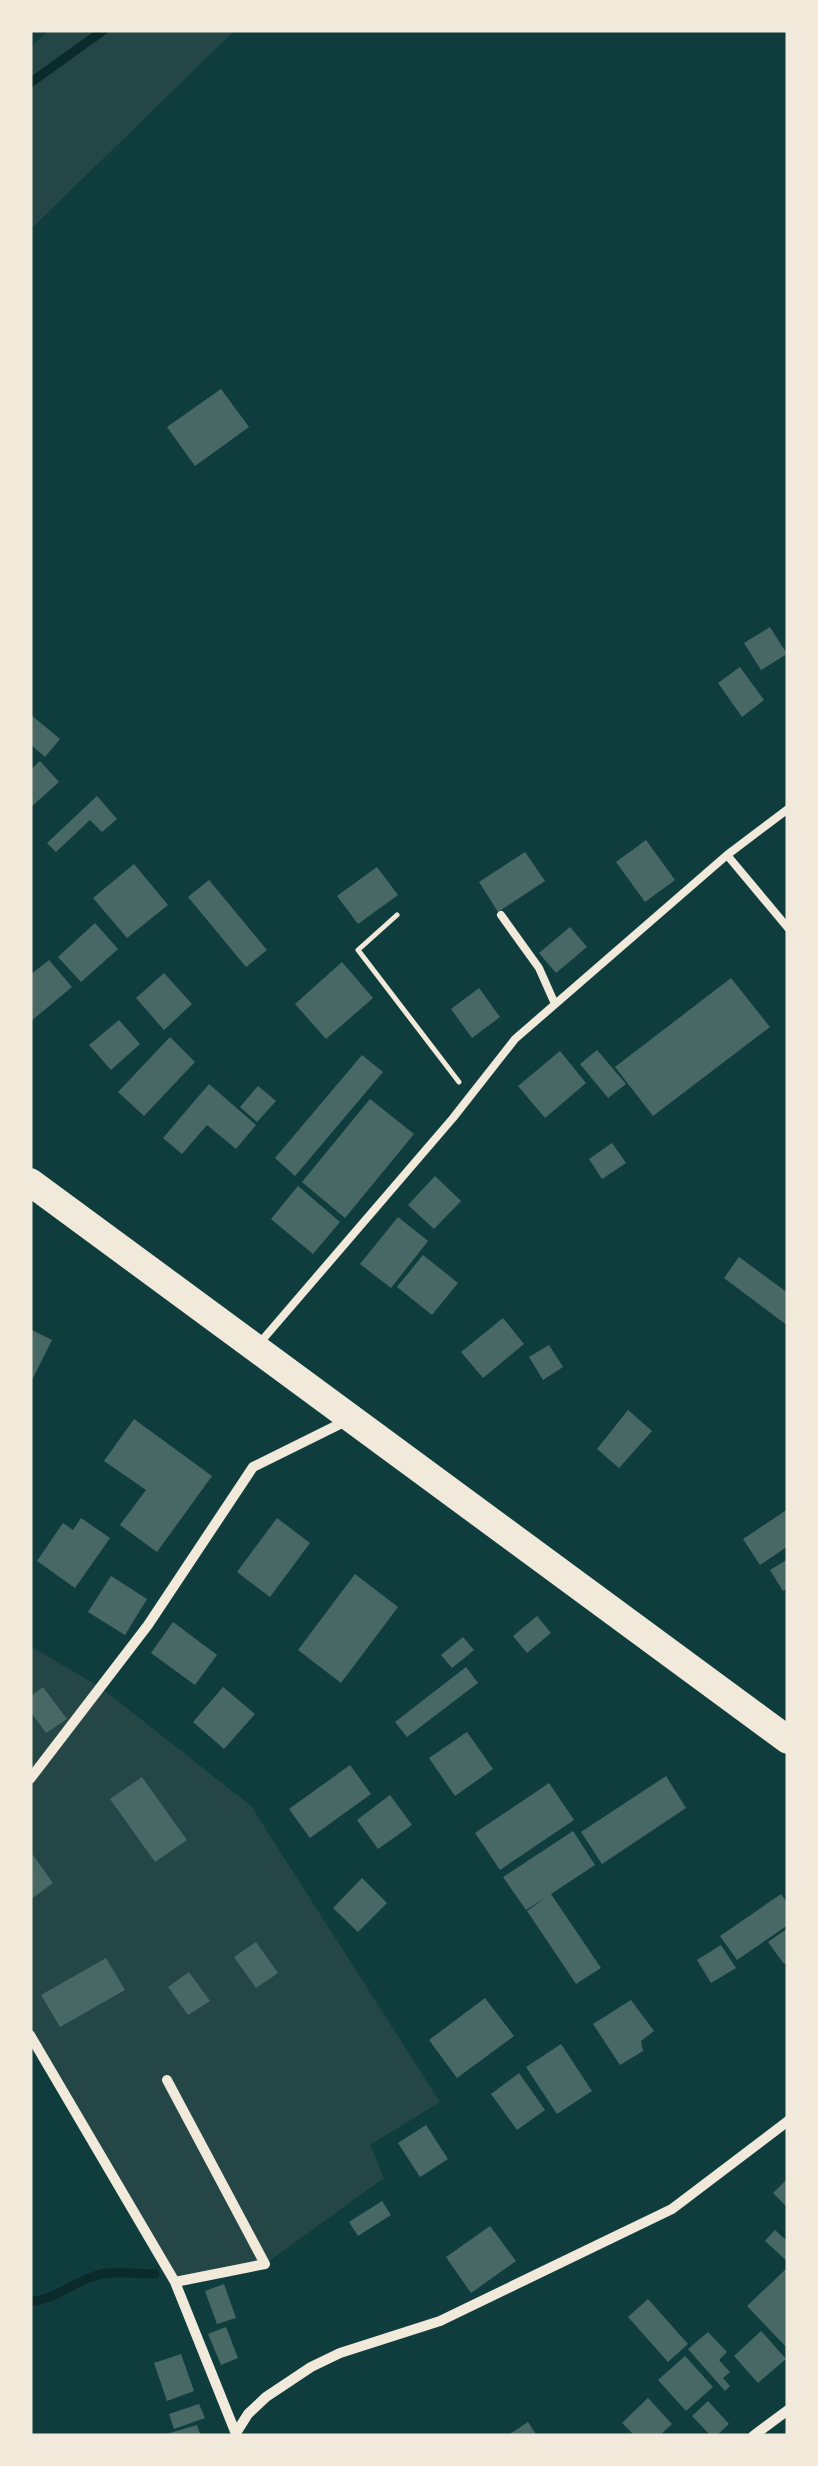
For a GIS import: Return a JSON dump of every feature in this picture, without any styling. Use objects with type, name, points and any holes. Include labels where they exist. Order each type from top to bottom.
[{"type":"highway","points":[[30,1182],[788,1740]]},
{"type":"street","points":[[30,1779],[148,1625],[253,1468],[350,1419]]},
{"type":"street","points":[[30,2035],[175,2282],[236,2435]]},
{"type":"street","points":[[167,2080],[265,2264],[175,2282]]},
{"type":"street","points":[[236,2435],[248,2414],[311,2366],[340,2352],[420,2330],[672,2209],[788,2121]]},
{"type":"street","points":[[753,2436],[788,2410]]},
{"type":"lane","points":[[254,1349],[514,1039],[727,856],[788,809]]},
{"type":"lane","points":[[727,856],[788,928]]},
{"type":"lane","points":[[501,915],[539,968],[556,1004]]},
{"type":"path","points":[[397,916],[358,950],[469,1097]]},
{"type":"shaded area","points":[[49,30],[235,30],[30,230],[30,48]]},
{"type":"shaded area","points":[[30,1646],[100,1687],[251,1806],[440,2102],[370,2145],[384,2178],[265,2264],[175,2282],[30,2035]]},
{"type":"building","points":[[221,389],[249,427],[195,466],[167,427]]},
{"type":"building","points":[[770,627],[787,654],[761,670],[744,643]]},
{"type":"building","points":[[740,667],[764,700],[742,717],[718,683]]},
{"type":"building","points":[[30,714],[60,739],[45,757],[30,744]]},
{"type":"building","points":[[40,761],[59,782],[30,808],[30,770]]},
{"type":"building","points":[[97,796],[117,819],[102,832],[90,820],[56,852],[47,843]]},
{"type":"building","points":[[646,840],[675,880],[645,902],[616,862]]},
{"type":"building","points":[[525,852],[545,881],[498,912],[479,882]]},
{"type":"building","points":[[134,864],[168,905],[127,938],[93,898]]},
{"type":"building","points":[[377,867],[398,895],[358,924],[337,896]]},
{"type":"building","points":[[209,880],[267,950],[246,967],[188,897]]},
{"type":"building","points":[[95,923],[118,949],[81,982],[58,957]]},
{"type":"building","points":[[570,927],[587,947],[556,973],[539,953]]},
{"type":"building","points":[[49,960],[72,987],[30,1022],[30,975]]},
{"type":"building","points":[[342,962],[373,998],[326,1039],[295,1004]]},
{"type":"building","points":[[164,973],[192,1004],[164,1030],[136,998]]},
{"type":"building","points":[[731,978],[770,1027],[653,1116],[615,1067]]},
{"type":"building","points":[[479,988],[500,1017],[472,1038],[451,1009]]},
{"type":"building","points":[[119,1020],[140,1044],[111,1070],[89,1045]]},
{"type":"building","points":[[170,1037],[195,1062],[144,1116],[118,1092]]},
{"type":"building","points":[[597,1050],[626,1084],[608,1098],[580,1064]]},
{"type":"building","points":[[560,1051],[586,1083],[545,1118],[518,1086]]},
{"type":"building","points":[[362,1055],[383,1072],[295,1176],[275,1158]]},
{"type":"building","points":[[209,1084],[256,1125],[236,1149],[207,1125],[182,1154],[163,1138]]},
{"type":"building","points":[[258,1086],[276,1101],[257,1122],[240,1107]]},
{"type":"building","points":[[370,1099],[414,1134],[345,1218],[302,1182]]},
{"type":"building","points":[[612,1143],[626,1163],[602,1179],[589,1159]]},
{"type":"building","points":[[435,1176],[461,1201],[434,1229],[408,1205]]},
{"type":"building","points":[[298,1186],[340,1222],[313,1254],[271,1219]]},
{"type":"building","points":[[398,1217],[428,1241],[391,1288],[360,1264]]},
{"type":"building","points":[[423,1255],[458,1283],[432,1315],[397,1287]]},
{"type":"building","points":[[739,1257],[788,1293],[788,1326],[724,1278]]},
{"type":"building","points":[[503,1318],[524,1344],[483,1378],[461,1352]]},
{"type":"building","points":[[30,1329],[52,1340],[30,1384]]},
{"type":"building","points":[[549,1345],[563,1367],[543,1380],[529,1357]]},
{"type":"building","points":[[628,1410],[652,1431],[619,1468],[597,1449]]},
{"type":"building","points":[[134,1419],[212,1476],[157,1552],[120,1525],[146,1490],[104,1461]]},
{"type":"building","points":[[788,1509],[788,1546],[760,1565],[743,1539]]},
{"type":"building","points":[[81,1518],[110,1538],[75,1588],[37,1561],[63,1523],[73,1530]]},
{"type":"building","points":[[277,1518],[310,1543],[270,1597],[237,1572]]},
{"type":"building","points":[[788,1559],[788,1588],[783,1591],[770,1570]]},
{"type":"building","points":[[355,1574],[398,1607],[341,1683],[298,1650]]},
{"type":"building","points":[[111,1576],[147,1599],[125,1635],[88,1612]]},
{"type":"building","points":[[537,1616],[551,1633],[527,1653],[513,1636]]},
{"type":"building","points":[[173,1622],[217,1655],[195,1685],[151,1653]]},
{"type":"building","points":[[463,1637],[474,1650],[452,1668],[441,1655]]},
{"type":"building","points":[[466,1667],[478,1683],[407,1737],[395,1722]]},
{"type":"building","points":[[43,1687],[67,1719],[46,1733],[30,1711],[30,1697]]},
{"type":"building","points":[[223,1687],[255,1714],[224,1749],[193,1722]]},
{"type":"building","points":[[467,1732],[493,1769],[455,1796],[429,1758]]},
{"type":"building","points":[[350,1765],[371,1794],[310,1838],[289,1809]]},
{"type":"building","points":[[666,1776],[686,1808],[602,1864],[581,1832]]},
{"type":"building","points":[[142,1777],[187,1840],[155,1862],[110,1799]]},
{"type":"building","points":[[549,1783],[574,1820],[500,1870],[475,1833]]},
{"type":"building","points":[[390,1795],[412,1825],[378,1849],[357,1820]]},
{"type":"building","points":[[573,1831],[595,1865],[551,1894],[601,1968],[576,1984],[527,1911],[546,1897],[526,1910],[503,1877]]},
{"type":"building","points":[[30,1851],[53,1883],[30,1900]]},
{"type":"building","points":[[362,1878],[387,1903],[358,1932],[333,1908]]},
{"type":"building","points":[[781,1894],[788,1904],[788,1925],[737,1960],[720,1936]]},
{"type":"building","points":[[788,1928],[788,1962],[784,1964],[768,1942]]},
{"type":"building","points":[[256,1942],[278,1973],[256,1988],[234,1957]]},
{"type":"building","points":[[721,1945],[736,1968],[711,1983],[697,1960]]},
{"type":"building","points":[[106,1958],[125,1990],[60,2027],[41,1995]]},
{"type":"building","points":[[189,1972],[210,2001],[188,2015],[168,1987]]},
{"type":"building","points":[[485,1998],[514,2036],[457,2078],[429,2040]]},
{"type":"building","points":[[631,2000],[654,2031],[641,2041],[643,2051],[620,2065],[593,2024]]},
{"type":"building","points":[[561,2044],[592,2091],[557,2114],[526,2067]]},
{"type":"building","points":[[519,2073],[545,2110],[517,2130],[491,2094]]},
{"type":"building","points":[[426,2125],[448,2159],[420,2177],[398,2143]]},
{"type":"building","points":[[788,2178],[788,2208],[773,2193]]},
{"type":"building","points":[[382,2201],[391,2215],[358,2236],[349,2222]]},
{"type":"building","points":[[490,2226],[516,2261],[471,2293],[446,2257]]},
{"type":"building","points":[[775,2230],[788,2242],[788,2262],[765,2241]]},
{"type":"building","points":[[788,2267],[788,2349],[747,2306]]},
{"type":"building","points":[[224,2284],[236,2318],[217,2324],[205,2291]]},
{"type":"building","points":[[648,2299],[688,2344],[668,2362],[628,2317]]},
{"type":"building","points":[[226,2327],[238,2358],[221,2365],[208,2334]]},
{"type":"building","points":[[761,2331],[786,2359],[758,2383],[734,2356]]},
{"type":"building","points":[[708,2332],[727,2352],[719,2360],[730,2372],[723,2378],[730,2386],[725,2391],[688,2349]]},
{"type":"building","points":[[181,2354],[194,2391],[167,2401],[154,2363]]},
{"type":"building","points":[[685,2356],[713,2387],[686,2411],[658,2380]]},
{"type":"building","points":[[648,2398],[672,2424],[659,2436],[635,2436],[622,2423]]},
{"type":"building","points":[[708,2401],[729,2424],[716,2436],[711,2436],[692,2416]]},
{"type":"building","points":[[199,2404],[205,2418],[174,2429],[169,2414]]},
{"type":"building","points":[[528,2422],[537,2436],[507,2436]]},
{"type":"building","points":[[197,2425],[201,2436],[163,2436],[163,2435]]},
{"type":"waterway","points":[[30,83],[104,30]]},
{"type":"waterway","points":[[30,2302],[48,2298],[97,2275],[155,2274]]}]
